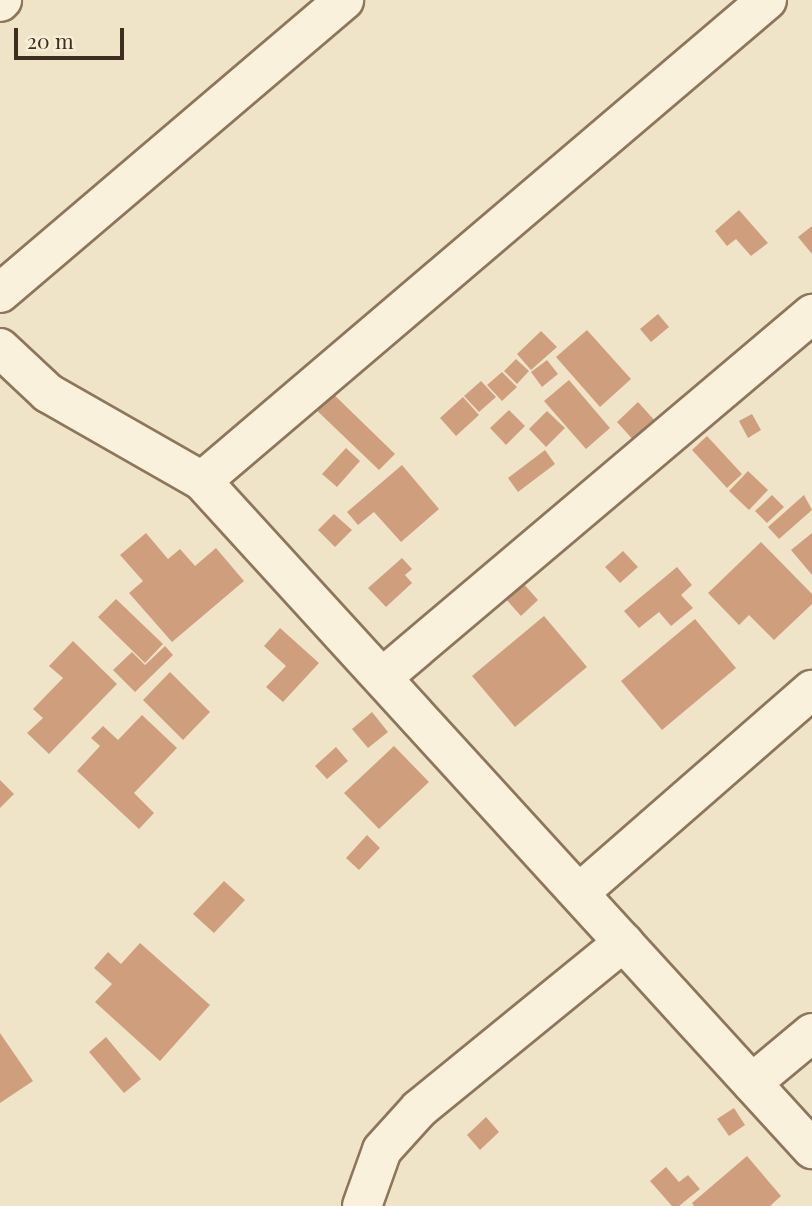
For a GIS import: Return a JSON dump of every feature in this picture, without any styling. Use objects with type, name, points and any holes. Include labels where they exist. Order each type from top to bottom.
[{"type":"street","points":[[0,293],[344,0]]},
{"type":"street","points":[[202,481],[766,0]]},
{"type":"street","points":[[384,676],[812,314]]},
{"type":"street","points":[[0,348],[48,393],[202,481],[384,676],[812,1149]]},
{"type":"street","points":[[579,893],[812,690]]},
{"type":"street","points":[[362,1206],[382,1150],[419,1109],[624,942]]},
{"type":"street","points":[[752,1083],[812,1033]]},
{"type":"building","points":[[739,210],[768,243],[751,256],[736,239],[727,246],[715,231]]},
{"type":"building","points":[[812,226],[812,254],[798,237]]},
{"type":"building","points":[[658,314],[669,327],[651,342],[640,329]]},
{"type":"building","points":[[587,330],[631,379],[600,407],[556,357]]},
{"type":"building","points":[[541,331],[557,347],[531,370],[517,354]]},
{"type":"building","points":[[516,359],[529,371],[517,384],[504,371]]},
{"type":"building","points":[[547,360],[558,374],[542,387],[531,372]]},
{"type":"building","points":[[502,372],[517,387],[502,401],[487,385]]},
{"type":"building","points":[[569,380],[610,428],[586,449],[544,401]]},
{"type":"building","points":[[481,381],[496,397],[479,412],[464,396]]},
{"type":"building","points":[[325,386],[395,454],[379,470],[309,403]]},
{"type":"building","points":[[463,397],[479,415],[456,436],[440,418]]},
{"type":"building","points":[[638,402],[657,423],[636,443],[617,422]]},
{"type":"building","points":[[509,410],[525,426],[506,445],[490,428]]},
{"type":"building","points":[[547,411],[565,428],[546,447],[529,429]]},
{"type":"building","points":[[752,414],[761,430],[748,438],[739,421]]},
{"type":"building","points":[[707,436],[742,474],[727,488],[692,450]]},
{"type":"building","points":[[346,448],[360,461],[337,487],[322,474]]},
{"type":"building","points":[[545,450],[555,464],[518,492],[508,478]]},
{"type":"building","points":[[402,465],[439,509],[401,542],[374,512],[358,525],[347,512]]},
{"type":"building","points":[[748,471],[768,490],[749,510],[729,491]]},
{"type":"building","points":[[772,495],[784,507],[767,523],[755,511]]},
{"type":"building","points":[[804,495],[812,510],[779,539],[768,527]]},
{"type":"building","points":[[334,514],[352,530],[335,547],[318,530]]},
{"type":"building","points":[[146,533],[168,559],[180,549],[195,566],[216,548],[244,581],[172,642],[129,593],[143,581],[120,555]]},
{"type":"building","points":[[812,533],[812,575],[791,550]]},
{"type":"building","points":[[761,542],[812,594],[812,604],[774,640],[749,615],[739,625],[708,593]]},
{"type":"building","points":[[623,551],[638,567],[620,583],[605,567]]},
{"type":"building","points":[[402,558],[412,569],[405,575],[412,583],[386,607],[368,588]]},
{"type":"building","points":[[677,567],[692,585],[681,595],[693,608],[671,626],[659,612],[639,628],[624,611]]},
{"type":"building","points":[[522,582],[538,600],[521,616],[505,598]]},
{"type":"building","points":[[116,599],[163,644],[145,663],[98,617]]},
{"type":"building","points":[[544,616],[587,667],[515,727],[472,676]]},
{"type":"building","points":[[695,619],[736,668],[662,730],[621,681]]},
{"type":"building","points":[[280,628],[319,663],[283,702],[266,687],[286,666],[264,646]]},
{"type":"building","points":[[73,641],[117,684],[49,754],[27,733],[43,718],[33,709],[63,678],[49,666]]},
{"type":"building","points":[[165,646],[173,655],[135,692],[113,670],[132,652],[145,665]]},
{"type":"building","points":[[170,672],[210,712],[183,740],[143,700]]},
{"type":"building","points":[[372,712],[388,732],[368,748],[352,729]]},
{"type":"building","points":[[142,715],[177,748],[134,793],[154,813],[139,829],[77,771],[100,746],[91,738],[103,726],[118,740]]},
{"type":"building","points":[[394,746],[429,782],[379,829],[344,793]]},
{"type":"building","points":[[336,747],[348,761],[327,779],[315,766]]},
{"type":"building","points":[[0,780],[14,794],[0,808]]},
{"type":"building","points":[[367,835],[380,848],[359,870],[346,858]]},
{"type":"building","points":[[224,881],[245,900],[214,933],[193,914]]},
{"type":"building","points":[[140,943],[210,1005],[160,1061],[95,1002],[112,984],[94,968],[108,952],[121,964]]},
{"type":"building","points":[[0,1033],[33,1081],[0,1103]]},
{"type":"building","points":[[106,1037],[141,1079],[124,1093],[89,1052]]},
{"type":"building","points":[[734,1108],[745,1125],[729,1136],[717,1119]]},
{"type":"building","points":[[486,1117],[499,1132],[480,1150],[467,1135]]},
{"type":"building","points":[[747,1156],[781,1196],[770,1206],[694,1206],[692,1203]]},
{"type":"building","points":[[666,1167],[679,1182],[688,1175],[700,1189],[679,1206],[672,1206],[650,1181]]}]
